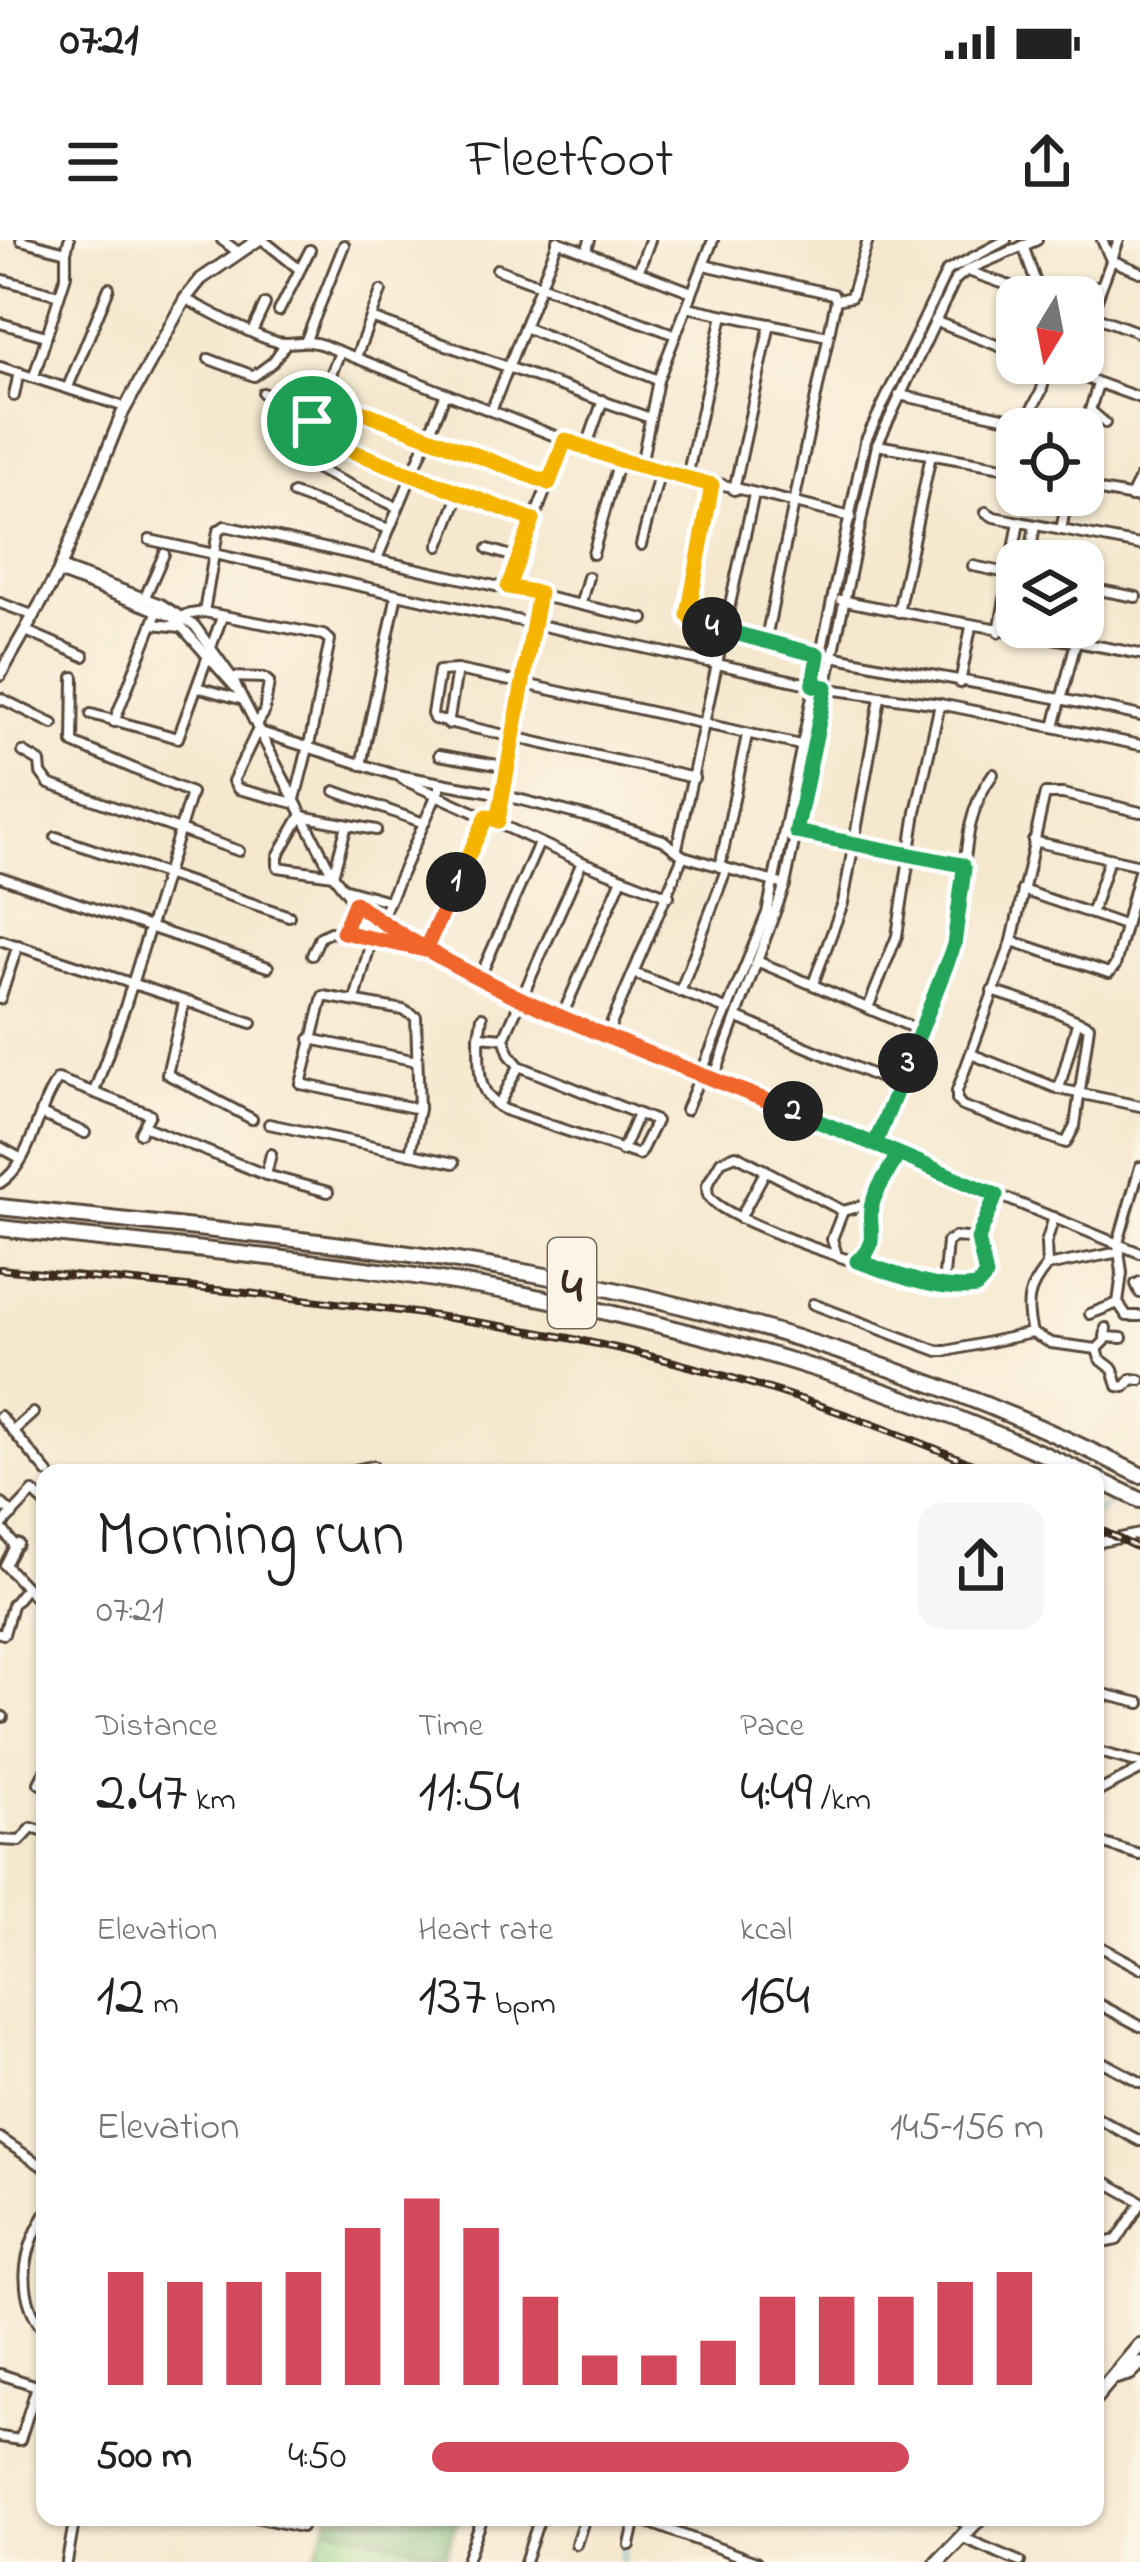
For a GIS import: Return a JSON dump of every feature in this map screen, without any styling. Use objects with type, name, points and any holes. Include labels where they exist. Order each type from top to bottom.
[{"type":"highway","name":"4","points":[[0,1208],[360,1248],[541,1275],[723,1318],[872,1363],[1140,1475]]},
{"type":"highway","name":"4","points":[[0,1228],[366,1270],[540,1298],[717,1340],[863,1383],[1062,1464]]},
{"type":"highway","points":[[1104,1482],[1140,1500]]},
{"type":"main road","points":[[0,675],[59,570],[125,407],[184,299],[200,279],[261,240]]},
{"type":"main road","points":[[1104,2389],[1140,2345]]},
{"type":"main road","points":[[1116,2377],[1130,2373],[1140,2362]]},
{"type":"main road","points":[[937,2562],[971,2527]]},
{"type":"street","points":[[20,240],[66,252]]},
{"type":"street","points":[[34,376],[66,275],[69,240]]},
{"type":"street","points":[[222,240],[238,253]]},
{"type":"street","points":[[261,240],[299,269]]},
{"type":"street","points":[[491,411],[557,240],[692,292]]},
{"type":"street","points":[[586,252],[590,240]]},
{"type":"street","points":[[638,272],[650,240]]},
{"type":"street","points":[[641,465],[658,380],[713,240]]},
{"type":"street","points":[[836,301],[850,296],[868,240]]},
{"type":"street","points":[[855,518],[865,442],[944,275],[952,266],[1006,240]]},
{"type":"street","points":[[709,1076],[728,1010],[796,832],[837,599],[877,446],[951,286],[967,270],[1037,240]]},
{"type":"street","points":[[1102,240],[1112,260],[1140,272]]},
{"type":"street","points":[[1104,279],[1119,240]]},
{"type":"street","points":[[306,340],[344,244]]},
{"type":"street","points":[[1023,245],[1034,276]]},
{"type":"street","points":[[279,311],[310,250]]},
{"type":"street","points":[[704,265],[832,293],[836,301],[765,643]]},
{"type":"street","points":[[496,269],[676,335]]},
{"type":"street","points":[[967,270],[996,281]]},
{"type":"street","points":[[0,279],[59,296]]},
{"type":"street","points":[[68,387],[109,288]]},
{"type":"street","points":[[356,358],[381,291]]},
{"type":"street","points":[[184,299],[252,332],[286,343],[306,340],[619,460],[855,518]]},
{"type":"street","points":[[252,332],[265,304]]},
{"type":"street","points":[[687,307],[829,336]]},
{"type":"street","points":[[687,477],[723,315]]},
{"type":"street","points":[[371,318],[650,418]]},
{"type":"street","points":[[1104,320],[1140,333]]},
{"type":"street","points":[[934,321],[996,345]]},
{"type":"street","points":[[0,322],[46,336]]},
{"type":"street","points":[[734,490],[770,324]]},
{"type":"street","points":[[524,327],[658,380]]},
{"type":"street","points":[[209,359],[254,376],[273,362],[286,343]]},
{"type":"street","points":[[340,352],[298,462],[397,507]]},
{"type":"street","points":[[0,367],[125,407]]},
{"type":"street","points":[[14,396],[19,372]]},
{"type":"street","points":[[1105,423],[1090,410],[1097,384],[1140,398]]},
{"type":"street","points":[[263,393],[312,421]]},
{"type":"street","points":[[377,559],[446,393]]},
{"type":"street","points":[[899,395],[996,419]]},
{"type":"street","points":[[322,396],[549,483]]},
{"type":"street","points":[[586,448],[603,400]]},
{"type":"street","points":[[307,434],[533,520]]},
{"type":"street","points":[[508,587],[565,440]]},
{"type":"street","points":[[877,446],[996,466]]},
{"type":"street","points":[[898,612],[931,455]]},
{"type":"street","points":[[593,554],[619,460]]},
{"type":"street","points":[[641,545],[660,470]]},
{"type":"street","points":[[1104,492],[1135,498],[1140,478]]},
{"type":"street","points":[[712,485],[688,615],[692,620],[765,643],[1140,716]]},
{"type":"street","points":[[439,546],[460,493]]},
{"type":"street","points":[[293,494],[389,529]]},
{"type":"street","points":[[607,1034],[669,896],[754,494]]},
{"type":"street","points":[[986,512],[1140,544]]},
{"type":"street","points":[[1060,530],[1063,516]]},
{"type":"street","points":[[1017,540],[1019,522]]},
{"type":"street","points":[[1032,540],[1035,525]]},
{"type":"street","points":[[204,612],[219,529],[225,526],[644,619]]},
{"type":"street","points":[[150,540],[820,686],[940,704],[1140,745]]},
{"type":"street","points":[[488,549],[518,558]]},
{"type":"street","points":[[145,597],[164,554]]},
{"type":"street","points":[[973,566],[996,571]]},
{"type":"street","points":[[59,570],[184,615],[204,612],[329,638],[294,803]]},
{"type":"street","points":[[581,602],[588,578]]},
{"type":"street","points":[[1104,591],[1136,597]]},
{"type":"street","points":[[498,821],[539,593]]},
{"type":"street","points":[[361,765],[398,594]]},
{"type":"street","points":[[130,596],[145,597],[190,627]]},
{"type":"street","points":[[837,599],[996,632]]},
{"type":"street","points":[[686,1110],[738,1018],[759,962],[779,884],[800,746],[820,686],[837,599]]},
{"type":"street","points":[[0,603],[35,616]]},
{"type":"street","points":[[114,722],[160,607]]},
{"type":"street","points":[[184,615],[236,688],[333,875],[355,903],[380,921],[421,948],[607,1034],[1140,1253]]},
{"type":"street","points":[[91,714],[176,740],[222,616]]},
{"type":"street","points":[[153,624],[190,627]]},
{"type":"street","points":[[960,683],[970,627]]},
{"type":"street","points":[[26,632],[84,656]]},
{"type":"street","points":[[1104,647],[1140,654]]},
{"type":"street","points":[[1054,727],[1074,648]]},
{"type":"street","points":[[694,778],[448,724],[432,717],[439,670],[525,683],[800,746]]},
{"type":"street","points":[[448,724],[457,670]]},
{"type":"street","points":[[74,677],[71,741],[190,790],[94,1091]]},
{"type":"street","points":[[229,678],[269,682],[264,713],[242,756],[234,786],[294,803]]},
{"type":"street","points":[[196,687],[242,700]]},
{"type":"street","points":[[0,698],[53,724]]},
{"type":"street","points":[[813,985],[838,922],[880,698]]},
{"type":"street","points":[[868,1008],[896,936],[940,704]]},
{"type":"street","points":[[256,729],[392,775],[582,862],[669,896]]},
{"type":"street","points":[[680,992],[723,868],[747,735]]},
{"type":"street","points":[[23,752],[40,762],[40,773],[49,784],[239,851]]},
{"type":"street","points":[[439,755],[509,767]]},
{"type":"street","points":[[875,1144],[954,945],[965,879],[962,865],[983,788],[993,774]]},
{"type":"street","points":[[392,775],[600,820],[723,868],[779,884]]},
{"type":"street","points":[[380,921],[442,783]]},
{"type":"street","points":[[335,791],[424,823]]},
{"type":"street","points":[[992,992],[1090,1026],[1072,1136],[1066,1143],[958,1103],[957,1091],[992,992],[1012,940],[1047,792],[1140,812]]},
{"type":"street","points":[[301,815],[376,830]]},
{"type":"street","points":[[301,815],[278,856],[278,866],[333,875]]},
{"type":"street","points":[[421,948],[487,816]]},
{"type":"street","points":[[333,875],[347,824]]},
{"type":"street","points":[[796,832],[962,865]]},
{"type":"street","points":[[56,837],[289,916]]},
{"type":"street","points":[[1012,940],[1107,974],[1115,966],[1140,866],[1034,841]]},
{"type":"street","points":[[480,977],[539,843]]},
{"type":"street","points":[[1091,914],[1109,858]]},
{"type":"street","points":[[482,1017],[480,1085],[486,1097],[498,1106],[638,1155],[656,1121],[519,1066],[503,1038],[582,862]]},
{"type":"street","points":[[0,877],[268,967]]},
{"type":"street","points":[[562,1014],[622,878]]},
{"type":"street","points":[[344,889],[389,901]]},
{"type":"street","points":[[1022,890],[1124,925]]},
{"type":"street","points":[[343,932],[355,903]]},
{"type":"street","points":[[1128,912],[1140,914]]},
{"type":"street","points":[[311,955],[324,934],[343,932],[421,948]]},
{"type":"street","points":[[355,1000],[373,938]]},
{"type":"street","points":[[0,940],[252,1023]]},
{"type":"street","points":[[0,999],[18,946]]},
{"type":"street","points":[[759,962],[921,1030]]},
{"type":"street","points":[[636,974],[728,1010]]},
{"type":"street","points":[[410,1154],[419,1109],[416,1017],[403,1010],[323,996],[301,1084],[419,1109]]},
{"type":"street","points":[[184,1003],[167,1074],[251,1119]]},
{"type":"street","points":[[738,1018],[899,1086]]},
{"type":"street","points":[[1059,1089],[1077,1023]]},
{"type":"street","points":[[479,1036],[503,1038]]},
{"type":"street","points":[[310,1039],[417,1061]]},
{"type":"street","points":[[971,1054],[1059,1089],[1140,1106]]},
{"type":"street","points":[[498,1106],[519,1066]]},
{"type":"street","points":[[0,1183],[8,1179],[20,1158],[58,1079],[150,1114],[143,1130],[328,1192]]},
{"type":"street","points":[[40,1114],[85,1133]]},
{"type":"street","points":[[622,1151],[638,1114]]},
{"type":"street","points":[[269,1124],[454,1162]]},
{"type":"street","points":[[0,1147],[20,1158]]},
{"type":"street","points":[[266,1174],[271,1154]]},
{"type":"street","points":[[857,1261],[866,1256],[871,1244],[874,1219],[870,1209],[898,1154]]},
{"type":"street","points":[[870,1209],[861,1206],[843,1211],[741,1156],[721,1161],[706,1189],[740,1218],[857,1261],[966,1288],[983,1283],[986,1276],[978,1239],[996,1195]]},
{"type":"street","points":[[1140,1167],[1119,1247],[1118,1303],[1129,1318],[1140,1316]]},
{"type":"street","points":[[740,1218],[766,1170]]},
{"type":"street","points":[[836,1254],[832,1239],[843,1211]]},
{"type":"street","points":[[1047,1266],[1046,1243],[1054,1217]]},
{"type":"street","points":[[944,1286],[947,1242],[955,1237],[978,1239]]},
{"type":"street","points":[[1032,1333],[1026,1307],[1029,1290],[1047,1266],[1119,1247]]},
{"type":"street","points":[[1140,1282],[1136,1284],[1140,1293]]},
{"type":"street","points":[[1090,1314],[1118,1303]]},
{"type":"street","points":[[813,1304],[942,1352],[1032,1333],[1051,1342],[1097,1349]]},
{"type":"street","points":[[1122,1338],[1106,1332],[1097,1349],[1100,1359],[1113,1369],[1115,1384],[1124,1387],[1132,1379],[1140,1380]]},
{"type":"street","points":[[13,1431],[33,1413]]},
{"type":"street","points":[[0,1416],[37,1464]]},
{"type":"street","points":[[36,1488],[0,1527],[17,1545],[4,1564],[36,1599]]},
{"type":"street","points":[[33,1492],[36,1495]]},
{"type":"street","points":[[0,1502],[13,1514]]},
{"type":"street","points":[[1104,1541],[1140,1534]]},
{"type":"street","points":[[0,1633],[4,1634],[10,1609],[25,1589]]},
{"type":"street","points":[[1104,1694],[1140,1703]]},
{"type":"street","points":[[1104,1754],[1140,1766]]},
{"type":"street","points":[[1104,1787],[1140,1766]]},
{"type":"street","points":[[0,1840],[20,1841],[36,1829]]},
{"type":"street","points":[[1104,1844],[1140,1855]]},
{"type":"street","points":[[1104,1949],[1140,1968]]},
{"type":"street","points":[[1104,2007],[1140,2026]]},
{"type":"street","points":[[1104,2064],[1140,2082]]},
{"type":"street","points":[[1104,2122],[1140,2141]]},
{"type":"street","points":[[0,2138],[36,2162]]},
{"type":"street","points":[[1104,2181],[1140,2203],[1118,2240],[1104,2240]]},
{"type":"street","points":[[36,2235],[23,2273],[36,2321]]},
{"type":"street","points":[[0,2374],[36,2384]]},
{"type":"street","points":[[0,2437],[20,2440],[36,2387]]},
{"type":"street","points":[[67,2562],[73,2526]]},
{"type":"street","points":[[296,2526],[301,2527]]},
{"type":"street","points":[[466,2562],[480,2526]]},
{"type":"street","points":[[525,2562],[538,2526]]},
{"type":"street","points":[[576,2544],[582,2526]]},
{"type":"street","points":[[630,2546],[633,2526]]},
{"type":"street","points":[[659,2526],[756,2562]]},
{"type":"street","points":[[971,2527],[1019,2562]]},
{"type":"green space","points":[[326,2526],[446,2553],[443,2562],[313,2562]]},
{"type":"green space","points":[[326,2526],[455,2526],[446,2553]]},
{"type":"waterway","points":[[1104,1508],[1117,1498]]},
{"type":"waterway","points":[[622,2562],[625,2526]]},
{"type":"railway","points":[[0,1269],[356,1305],[569,1338],[784,1394],[971,1464]]},
{"type":"railway","points":[[1104,1531],[1140,1549]]},
{"type":"route","points":[[312,421],[307,434],[533,520],[508,587],[539,593],[498,821],[487,816],[425,950],[343,932],[355,903],[397,934],[425,950],[480,977],[898,1154],[870,1209],[874,1229],[869,1251],[857,1261],[952,1288],[981,1285],[986,1276],[978,1239],[996,1195],[875,1144],[954,945],[964,869],[913,854],[796,832],[826,687],[813,685],[818,655],[689,618],[712,485],[565,440],[549,483],[322,396],[312,421]]}]
